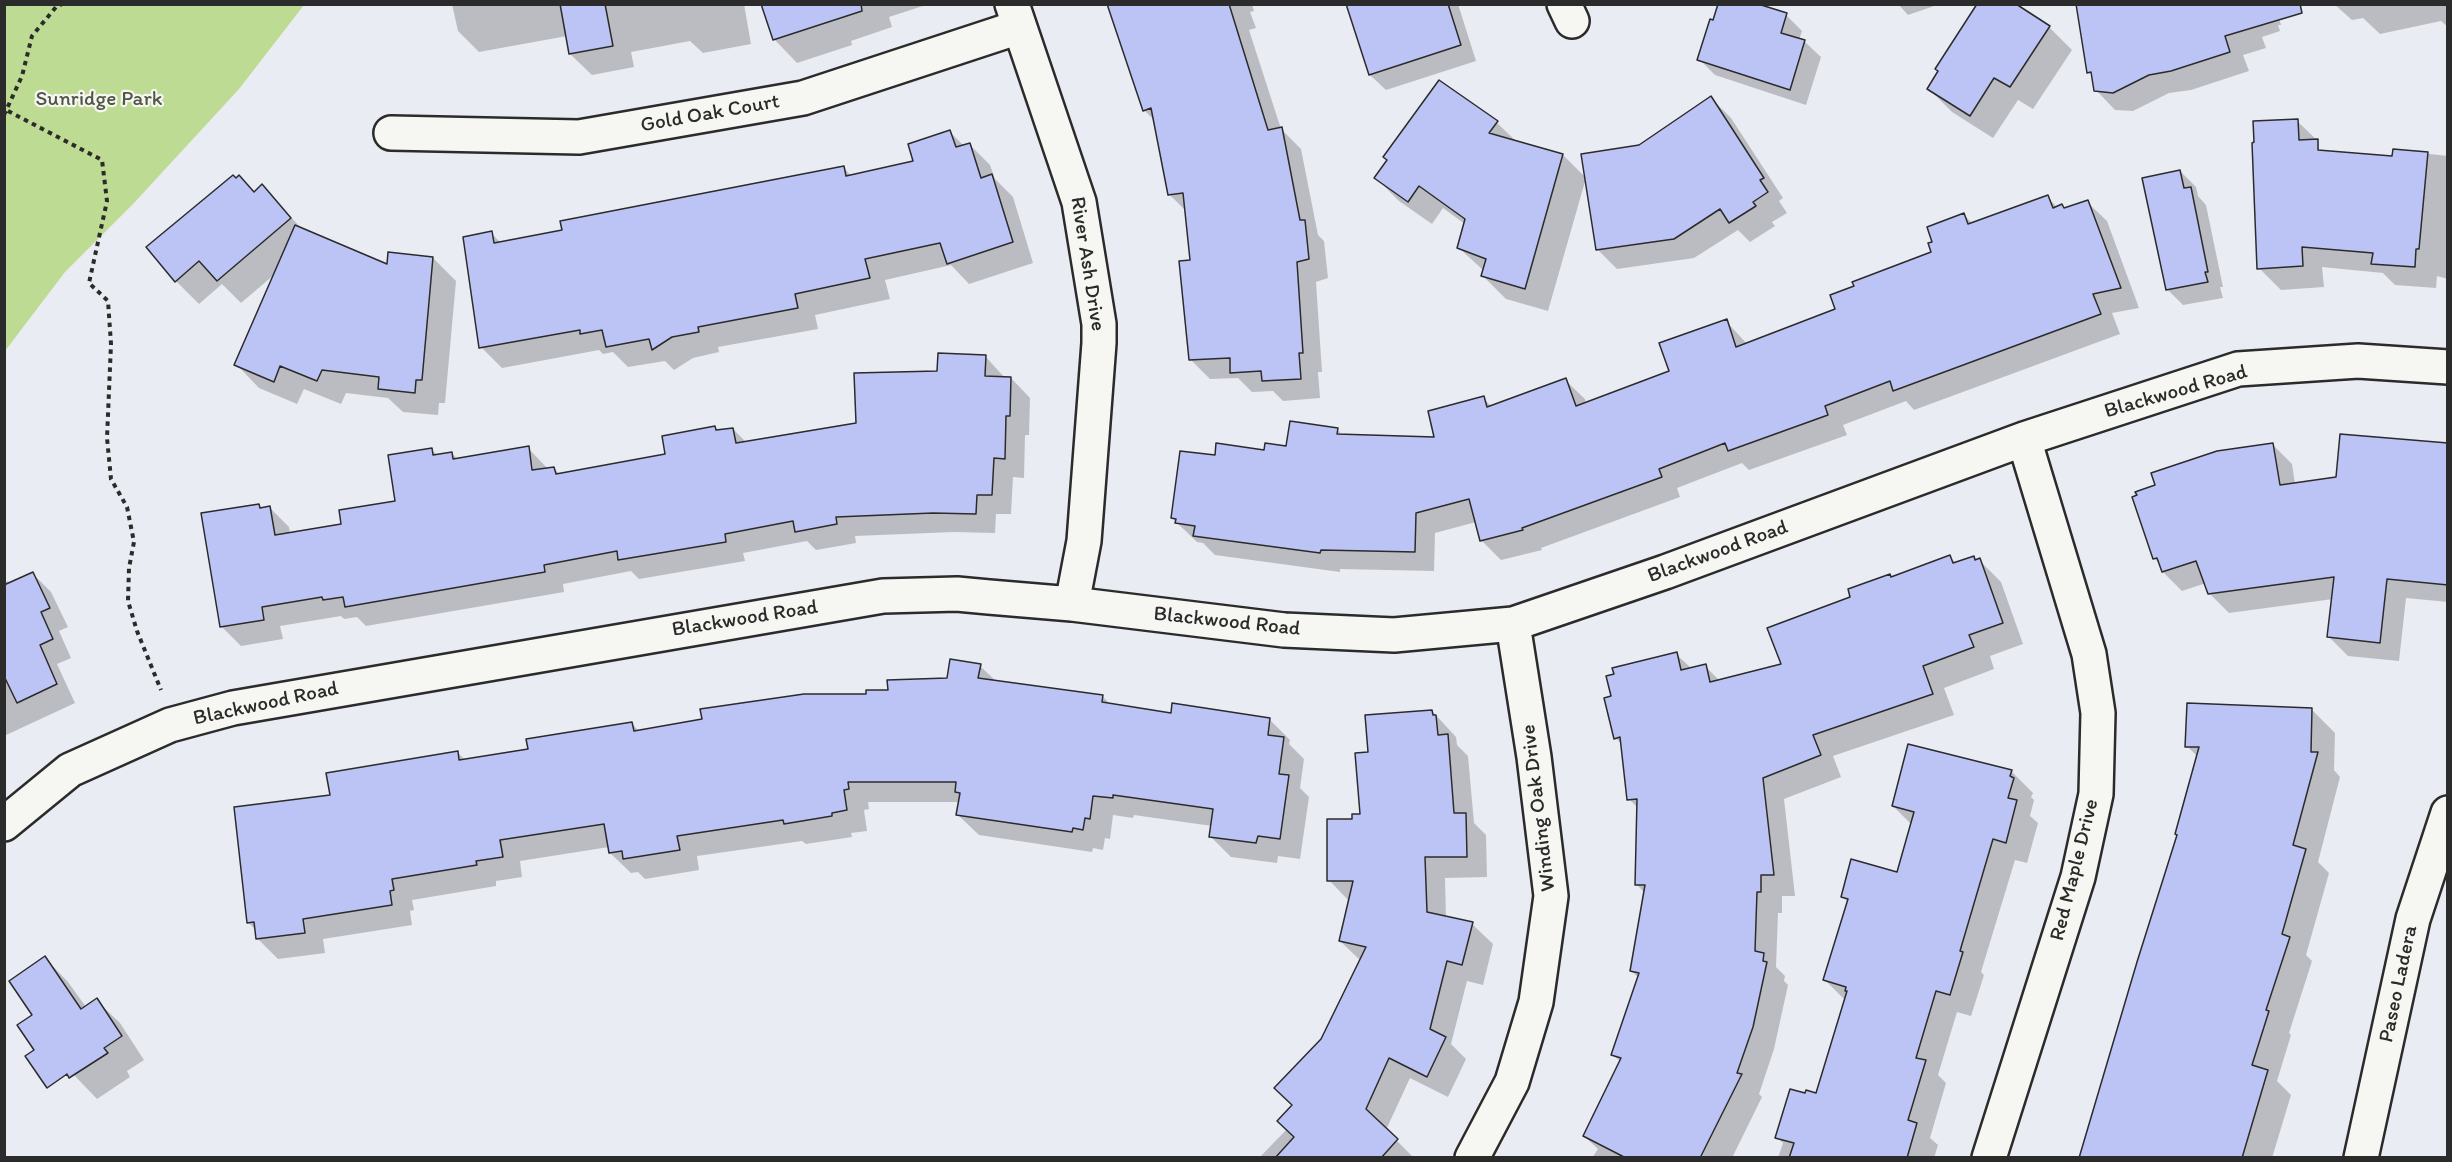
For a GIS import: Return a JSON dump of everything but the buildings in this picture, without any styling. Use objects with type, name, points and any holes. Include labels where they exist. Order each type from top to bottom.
[{"type":"street","name":"Gold Oak Court","points":[[391,133],[579,137],[803,98],[1016,16]]},
{"type":"street","name":"River Ash Drive","points":[[1016,16],[1079,202],[1099,324],[1084,541],[1071,604]]},
{"type":"street","name":"Blackwood Road","points":[[4,824],[70,770],[170,724],[256,702],[883,596],[957,594],[1071,604],[1295,631],[1394,635],[1513,624],[1665,572],[2024,439],[2238,369],[2358,361],[2448,367]]},
{"type":"street","name":"Red Maple Drive","points":[[1989,1158],[2078,877],[2096,794],[2097,713],[2089,654],[2024,439]]},
{"type":"street","name":"Winding Oak Drive","points":[[1472,1158],[1506,1095],[1519,1059],[1536,1002],[1551,896],[1534,757],[1513,624]]},
{"type":"street","name":"Paseo Ladera","points":[[2361,1158],[2413,919],[2448,813]]},
{"type":"path","points":[[62,4],[56,7],[32,36],[22,76],[6,113],[102,160],[107,201],[89,283],[108,301],[111,344],[107,438],[111,479],[127,507],[134,542],[129,568],[128,601],[137,631],[160,684],[170,724]]},
{"type":"green space","name":"Sunridge Park","points":[[5,4],[304,5],[239,89],[134,203],[65,272],[5,351]]}]
